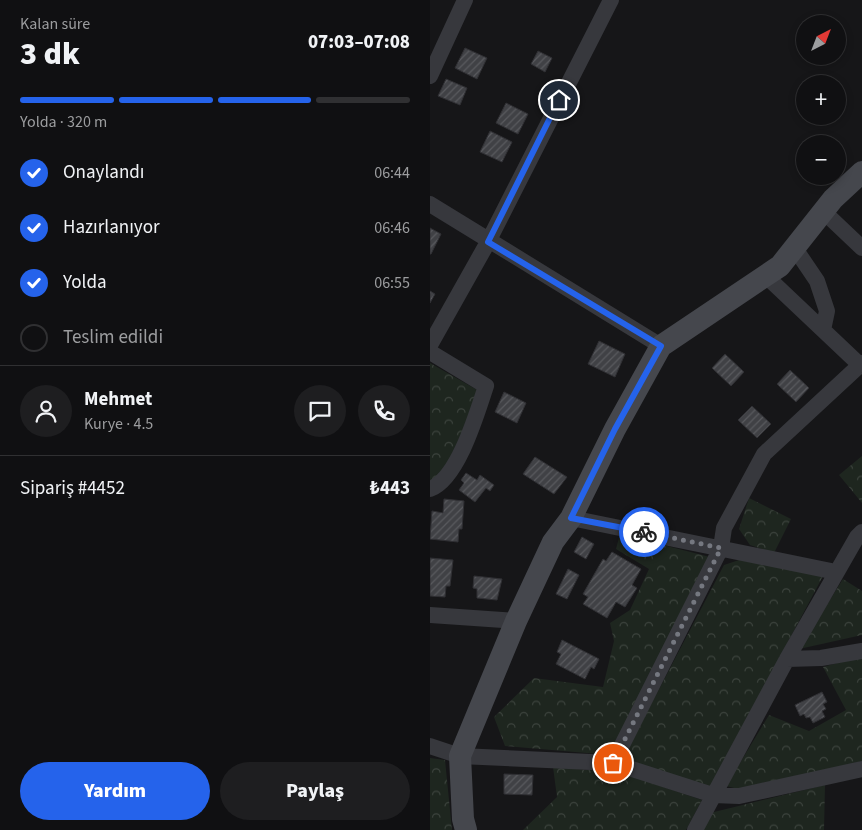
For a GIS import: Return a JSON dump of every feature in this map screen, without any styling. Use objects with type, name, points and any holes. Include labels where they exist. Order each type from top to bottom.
[{"type":"street","points":[[430,76],[465,0]]},
{"type":"street","points":[[430,345],[488,242],[611,0]]},
{"type":"street","points":[[466,830],[462,819],[460,756],[516,621],[553,542],[571,518],[615,429],[661,346],[780,266],[823,211],[862,172]]},
{"type":"street","points":[[430,204],[488,242],[661,346]]},
{"type":"street","points":[[823,211],[862,248]]},
{"type":"street","points":[[794,248],[817,281],[827,311],[823,330]]},
{"type":"street","points":[[613,763],[721,548],[724,528],[764,454],[861,364],[766,276]]},
{"type":"street","points":[[430,352],[486,386],[464,448],[438,486],[430,490]]},
{"type":"street","points":[[571,518],[836,572]]},
{"type":"street","points":[[695,830],[787,659],[836,572],[862,532]]},
{"type":"street","points":[[430,615],[516,621]]},
{"type":"street","points":[[787,659],[820,658],[862,651]]},
{"type":"street","points":[[430,746],[460,756],[613,763],[713,795],[739,796],[862,769]]},
{"type":"green space","points":[[430,363],[479,391],[458,446],[437,482],[430,483]]},
{"type":"green space","points":[[862,456],[862,503],[839,475]]},
{"type":"green space","points":[[749,498],[791,519],[774,553],[750,545],[739,529]]},
{"type":"green space","points":[[620,534],[710,557],[610,755],[505,746],[494,717],[534,678],[603,687],[614,641],[610,623],[630,610],[649,569],[616,549]]},
{"type":"green space","points":[[745,558],[823,576],[710,789],[623,758],[724,565]]},
{"type":"green space","points":[[843,579],[862,591],[862,635],[799,649]]},
{"type":"green space","points":[[862,656],[862,761],[747,791],[726,786],[769,715],[809,731],[846,710],[823,667]]},
{"type":"green space","points":[[430,758],[445,760],[452,830],[430,830]]},
{"type":"green space","points":[[553,767],[622,773],[702,800],[686,830],[523,830],[557,797]]},
{"type":"green space","points":[[825,785],[824,830],[703,830],[710,813]]},
{"type":"building","points":[[465,48],[487,58],[477,79],[455,68]]},
{"type":"building","points":[[538,51],[552,58],[545,72],[531,64]]},
{"type":"building","points":[[446,79],[467,88],[460,105],[438,96]]},
{"type":"building","points":[[506,103],[528,114],[518,134],[496,123]]},
{"type":"building","points":[[490,131],[512,142],[502,162],[480,152]]},
{"type":"building","points":[[430,228],[441,234],[431,254],[430,254]]},
{"type":"building","points":[[430,291],[435,294],[430,303]]},
{"type":"building","points":[[599,341],[625,354],[615,377],[588,364]]},
{"type":"building","points":[[725,354],[744,372],[731,386],[712,368]]},
{"type":"building","points":[[790,370],[809,388],[796,402],[777,384]]},
{"type":"building","points":[[504,392],[526,403],[517,423],[495,412]]},
{"type":"building","points":[[752,406],[771,424],[757,438],[738,420]]},
{"type":"building","points":[[535,457],[567,477],[554,494],[523,474]]},
{"type":"building","points":[[466,473],[477,480],[480,475],[494,485],[490,491],[486,488],[475,502],[459,490],[464,483],[461,480]]},
{"type":"building","points":[[444,499],[464,501],[462,529],[459,529],[458,542],[430,539],[432,511],[443,513]]},
{"type":"building","points":[[582,537],[594,544],[586,559],[574,552]]},
{"type":"building","points":[[612,552],[641,569],[632,585],[637,588],[625,607],[616,602],[607,618],[583,604],[588,597],[583,594],[603,559],[606,561]]},
{"type":"building","points":[[430,558],[453,560],[450,586],[446,586],[445,597],[430,596]]},
{"type":"building","points":[[568,569],[579,575],[567,599],[556,594]]},
{"type":"building","points":[[474,576],[502,579],[497,600],[477,598],[477,589],[473,588]]},
{"type":"building","points":[[562,640],[599,659],[594,669],[591,667],[585,679],[556,664],[561,654],[557,652]]},
{"type":"building","points":[[822,692],[827,702],[823,704],[826,709],[822,711],[825,717],[813,723],[810,717],[806,718],[804,714],[800,716],[795,705]]},
{"type":"building","points":[[504,774],[533,775],[532,795],[504,794]]},
{"type":"way so far","points":[[613,763],[721,548],[644,532]]},
{"type":"route","points":[[559,100],[488,242],[661,346],[615,429],[571,518],[644,532]]}]
